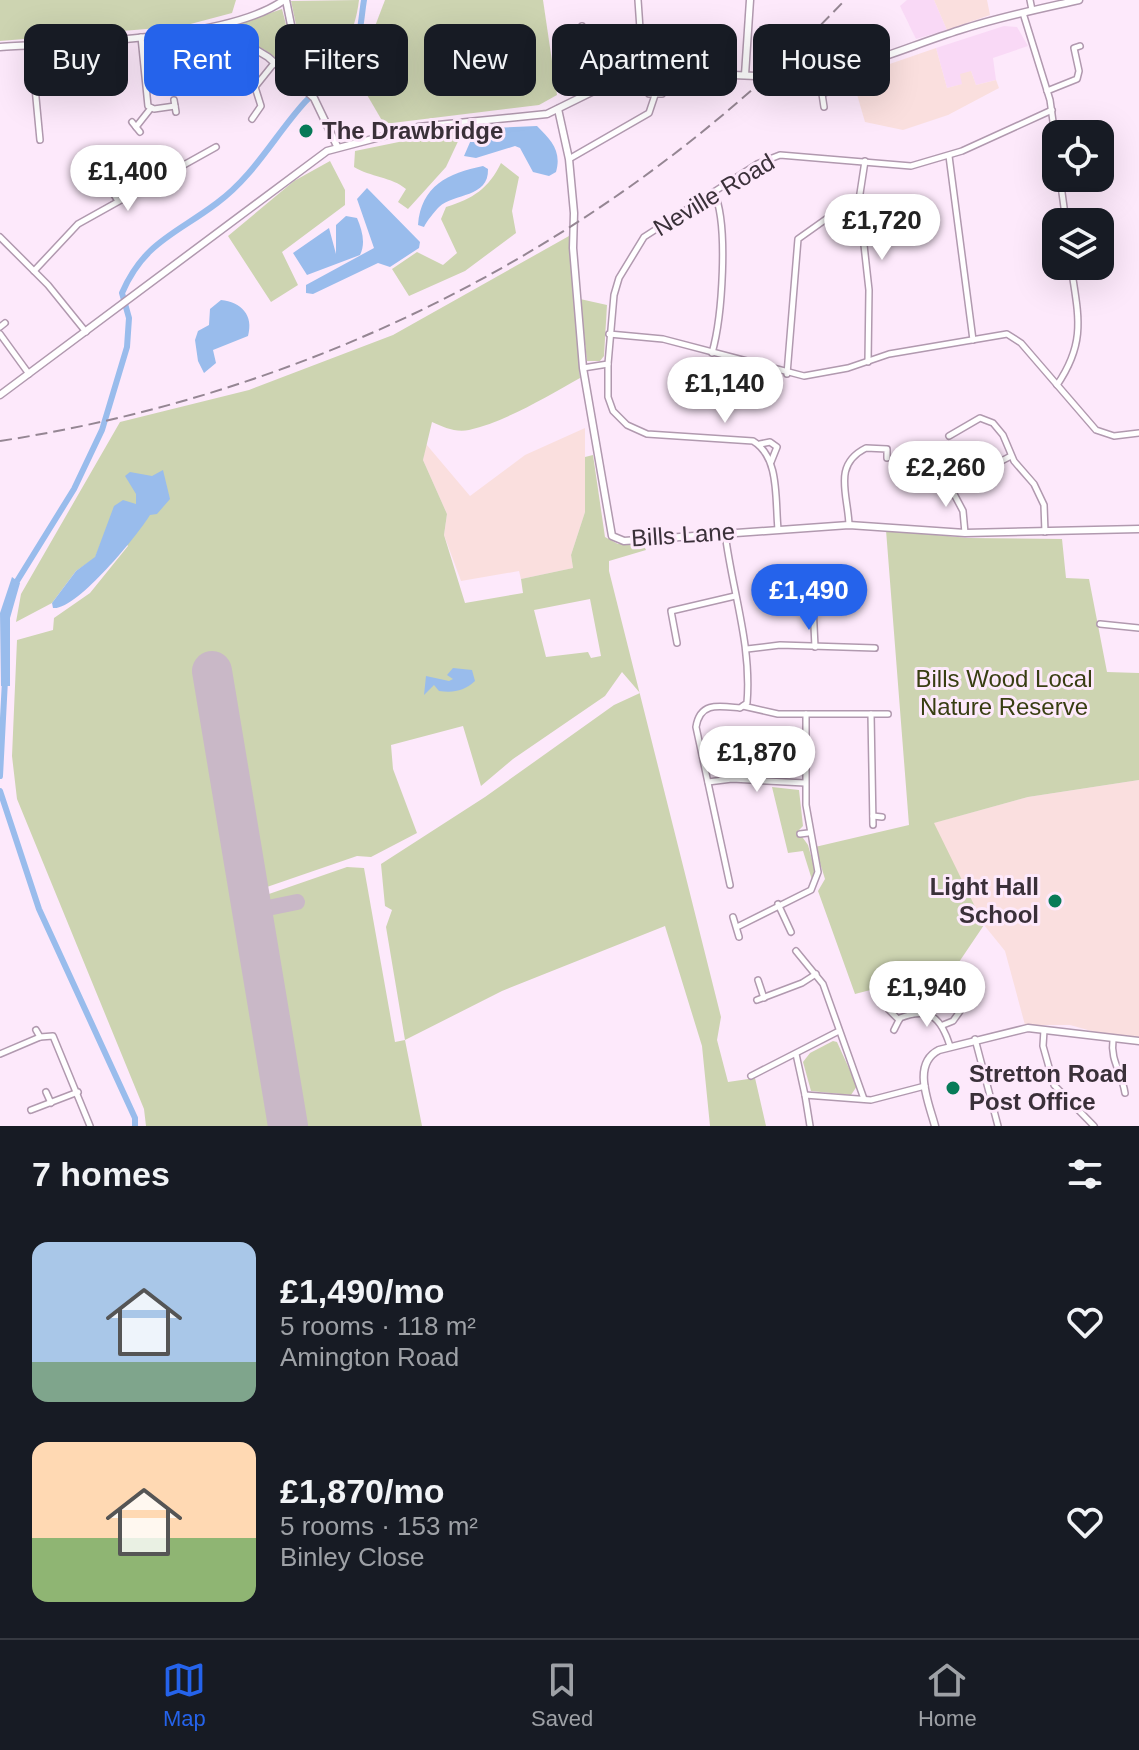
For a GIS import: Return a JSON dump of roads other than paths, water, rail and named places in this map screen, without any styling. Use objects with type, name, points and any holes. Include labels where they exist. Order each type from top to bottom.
[{"type":"street","points":[[220,24],[255,17],[285,0],[290,24]]},
{"type":"street","points":[[638,0],[640,24]]},
{"type":"street","points":[[745,75],[750,0]]},
{"type":"street","points":[[1030,0],[1032,10]]},
{"type":"street","points":[[890,55],[960,30],[1079,0]]},
{"type":"street","points":[[1023,13],[1053,120]]},
{"type":"street","points":[[141,37],[145,100],[151,108]]},
{"type":"street","points":[[128,38],[144,37]]},
{"type":"street","points":[[0,47],[24,45]]},
{"type":"street","points":[[1047,91],[1077,79],[1079,71],[1074,48],[1080,46]]},
{"type":"street","points":[[252,119],[261,106],[255,87],[275,62],[259,52]]},
{"type":"street","points":[[0,395],[310,160],[337,146],[418,127],[480,119],[528,118],[558,109],[608,84],[654,74],[693,71],[753,76]]},
{"type":"street","points":[[36,96],[40,140]]},
{"type":"street","points":[[312,96],[337,146]]},
{"type":"street","points":[[569,159],[649,113],[654,96]]},
{"type":"street","points":[[822,96],[824,107]]},
{"type":"street","points":[[136,127],[151,108],[175,106]]},
{"type":"street","name":"Bills Lane","points":[[558,109],[569,159],[583,368],[612,536],[624,541],[849,525],[965,533],[1139,529]]},
{"type":"street","name":"Neville Road","points":[[759,445],[753,441],[636,431],[613,411],[608,364],[609,334],[619,278],[637,244],[650,232],[757,164],[780,155],[911,166],[949,156],[1052,110]]},
{"type":"street","points":[[34,271],[78,224],[216,147]]},
{"type":"street","points":[[949,156],[973,340]]},
{"type":"street","points":[[91,158],[118,201]]},
{"type":"street","points":[[865,161],[859,200],[869,290],[868,362]]},
{"type":"street","points":[[712,353],[723,246],[722,221],[714,192]]},
{"type":"street","points":[[787,374],[798,239],[850,202],[859,200]]},
{"type":"street","points":[[0,237],[87,332]]},
{"type":"street","points":[[1057,385],[1070,367],[1079,341],[1072,280]]},
{"type":"street","points":[[0,334],[29,374]]},
{"type":"street","points":[[609,334],[663,339],[787,374],[824,374],[889,354],[1007,334],[1104,435],[1139,433]]},
{"type":"street","points":[[583,368],[608,364]]},
{"type":"street","points":[[949,436],[980,418],[993,423],[1003,435],[1011,456],[1042,499],[1045,533]]},
{"type":"street","points":[[962,427],[967,435]]},
{"type":"street","points":[[759,445],[775,445],[777,453],[771,462]]},
{"type":"street","points":[[759,445],[771,462],[778,529]]},
{"type":"street","points":[[849,525],[843,476],[845,465],[866,448],[887,449],[887,458]]},
{"type":"street","points":[[982,471],[1011,456]]},
{"type":"street","points":[[988,458],[992,466]]},
{"type":"street","points":[[946,479],[963,511],[965,533]]},
{"type":"street","points":[[725,533],[747,649],[749,674],[743,706]]},
{"type":"street","points":[[807,579],[815,647]]},
{"type":"street","points":[[809,587],[818,585]]},
{"type":"street","points":[[668,638],[676,640],[670,615],[675,608],[735,596]]},
{"type":"street","points":[[1100,624],[1139,628]]},
{"type":"street","points":[[747,649],[780,645],[872,648],[868,639]]},
{"type":"street","points":[[730,885],[696,727],[697,718],[713,705],[743,706],[759,712],[888,714]]},
{"type":"street","points":[[737,927],[815,886],[818,872],[808,833],[805,783],[806,714]]},
{"type":"street","points":[[871,714],[873,825]]},
{"type":"street","points":[[708,782],[732,779],[805,783]]},
{"type":"street","points":[[873,816],[882,817]]},
{"type":"street","points":[[800,834],[808,833]]},
{"type":"street","points":[[728,876],[737,874]]},
{"type":"street","points":[[778,904],[791,932]]},
{"type":"street","points":[[733,917],[739,937]]},
{"type":"street","points":[[796,951],[816,974],[864,1099]]},
{"type":"street","points":[[758,980],[761,999],[816,974]]},
{"type":"street","points":[[943,1025],[953,1021],[963,1007]]},
{"type":"street","points":[[889,1010],[899,1020]]},
{"type":"street","points":[[894,1030],[899,1020],[920,1012],[938,1017],[950,1046]]},
{"type":"street","points":[[1044,1028],[1043,1046],[1054,1085],[1094,1126]]},
{"type":"street","points":[[935,1126],[923,1071],[928,1059],[950,1046],[1019,1029],[1044,1028],[1113,1040],[1139,1041]]},
{"type":"street","points":[[36,1030],[40,1037]]},
{"type":"street","points":[[751,1076],[839,1031]]},
{"type":"street","points":[[0,1054],[40,1037],[49,1035],[56,1039],[90,1126]]},
{"type":"street","points":[[975,1039],[998,1126]]},
{"type":"street","points":[[1113,1040],[1112,1059],[1122,1076],[1125,1093]]},
{"type":"street","points":[[796,1054],[810,1126]]},
{"type":"street","points":[[805,1095],[864,1099],[925,1086]]},
{"type":"street","points":[[46,1092],[51,1103]]},
{"type":"street","points":[[31,1110],[78,1092]]},
{"type":"water","points":[[537,126],[551,141],[558,158],[556,172],[549,176],[533,172],[520,148],[515,146],[476,158],[464,156],[474,133],[493,128]]},
{"type":"water","points":[[483,166],[488,169],[483,185],[439,207],[424,227],[418,225],[424,200],[438,184],[458,173]]},
{"type":"water","points":[[367,188],[420,242],[419,248],[390,267],[378,263],[313,294],[306,293],[306,285],[374,248],[357,199]]},
{"type":"water","points":[[346,216],[357,218],[359,223],[363,241],[360,255],[307,275],[293,253],[329,228],[336,254],[336,225]]},
{"type":"water","points":[[221,300],[244,311],[249,322],[248,336],[213,350],[216,363],[204,373],[198,361],[195,340],[198,331],[209,325],[210,309]]},
{"type":"water","points":[[163,470],[170,499],[157,514],[150,515],[133,539],[90,585],[76,598],[53,608],[52,603],[76,571],[95,557],[114,506],[123,500],[136,504],[136,494],[125,476],[130,472],[152,476]]},
{"type":"water","points":[[12,577],[20,583],[10,618],[10,686],[1,686],[0,613]]},
{"type":"water","points":[[453,668],[472,670],[475,681],[454,691],[439,691],[434,685],[424,695],[426,676],[449,681],[453,679],[447,675]]},
{"type":"waterway","points":[[14,586],[74,489],[102,430],[127,347],[129,318],[122,293],[131,276],[162,240],[230,192],[305,102],[342,67],[357,40],[364,0]]},
{"type":"waterway","points":[[0,776],[5,680]]},
{"type":"waterway","points":[[0,791],[39,909],[135,1118],[135,1126]]},
{"type":"railway","points":[[0,441],[120,417],[237,384],[350,342],[459,291],[564,231],[663,162],[757,85],[845,0]]},
{"type":"place","name":"The Drawbridge","points":[[306,131]]},
{"type":"place","name":"Light Hall School","points":[[1055,901]]},
{"type":"place","name":"Stretton Road Post Office","points":[[953,1088]]},
{"type":"park label","name":"Bills Wood Local Nature Reserve","points":[[1004,693]]}]
